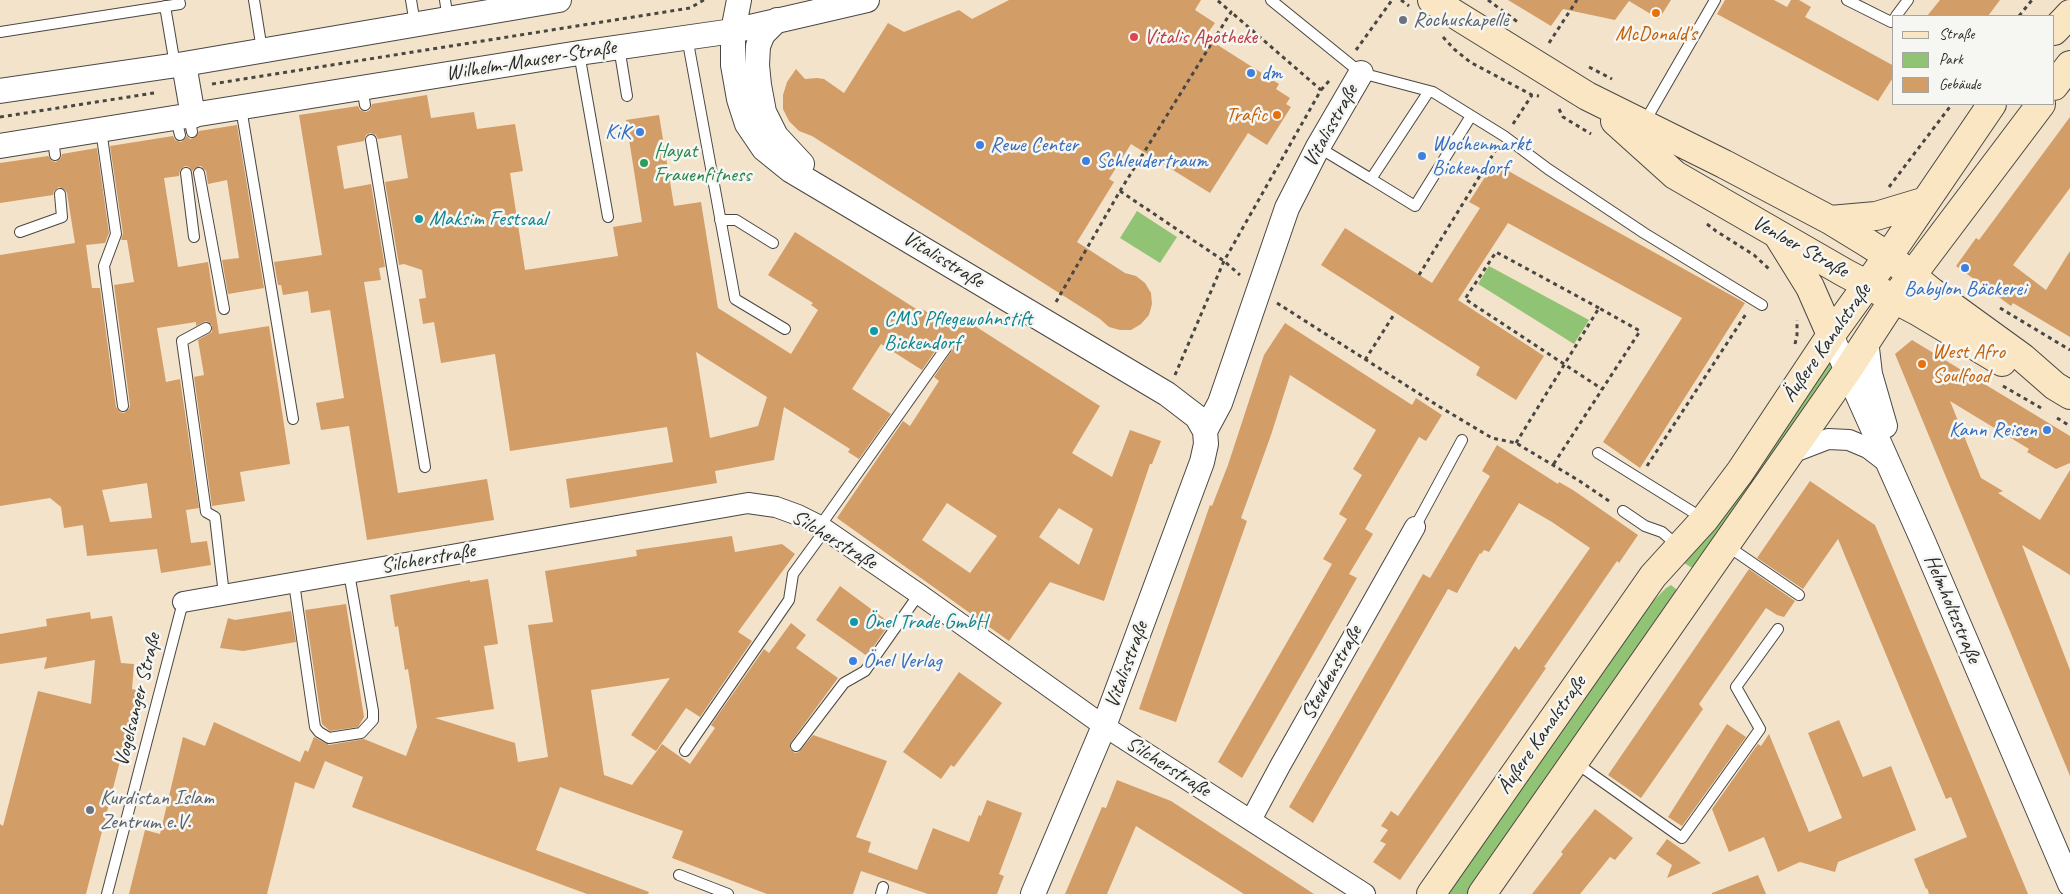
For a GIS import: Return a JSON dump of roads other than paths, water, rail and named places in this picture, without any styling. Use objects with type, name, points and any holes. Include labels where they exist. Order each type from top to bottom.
[{"type":"main road","name":"Venloer Straße","points":[[1432,0],[1587,96],[1724,164],[1830,220],[1888,256],[2063,390]]},
{"type":"main road","points":[[2055,30],[2070,14]]},
{"type":"main road","points":[[2055,85],[2070,65]]},
{"type":"main road","name":"Venloer Straße","points":[[1587,96],[1675,175],[1776,234],[1894,299],[2016,371],[2063,390]]},
{"type":"main road","name":"Äußere Kanalstraße","points":[[1431,894],[1653,576],[1704,520],[1740,472],[1831,335],[1926,202],[1991,105]]},
{"type":"main road","name":"Äußere Kanalstraße","points":[[1482,894],[1847,371],[1894,299],[2034,107]]},
{"type":"main road","points":[[1830,220],[1876,216],[1926,202]]},
{"type":"main road","points":[[1776,234],[1810,287],[1831,335]]},
{"type":"main road","points":[[1653,576],[1669,576],[1678,580],[1685,587],[1687,599]]},
{"type":"street","points":[[0,91],[180,64],[415,24],[446,9],[559,0]]},
{"type":"street","name":"Vitalisstraße","points":[[739,0],[733,31],[733,65],[739,99],[747,124],[764,149],[790,170],[827,190],[1044,322],[1167,394],[1197,417],[1206,431]]},
{"type":"street","name":"Wilhelm-Mauser-Straße","points":[[0,146],[54,146],[101,130],[186,124],[241,108],[364,96],[579,52],[733,31],[868,0]]},
{"type":"street","name":"Vitalisstraße","points":[[777,20],[763,34],[758,46],[758,72],[764,112],[776,136],[827,190]]},
{"type":"street","points":[[180,64],[188,88],[186,124]]},
{"type":"street","name":"Vitalisstraße","points":[[1033,894],[1104,726],[1202,462],[1206,444],[1206,431],[1220,403],[1287,208],[1318,147],[1354,68]]},
{"type":"street","name":"Helmholtzstraße","points":[[1831,335],[1889,464],[2070,884]]},
{"type":"street","points":[[1866,340],[1870,374],[1889,439],[1889,464]]},
{"type":"street","points":[[1789,454],[1828,439],[1849,440],[1868,448],[1889,464]]},
{"type":"street","name":"Silcherstraße","points":[[183,602],[748,504],[776,507],[798,515],[822,528],[919,594],[1104,726],[1365,894]]},
{"type":"street","name":"Steubenstraße","points":[[1251,820],[1415,527]]},
{"type":"lane","points":[[0,32],[180,4],[179,0]]},
{"type":"lane","points":[[254,0],[262,50]]},
{"type":"lane","points":[[411,0],[415,24]]},
{"type":"lane","points":[[1271,0],[1354,68],[1428,91],[1504,136],[1548,169],[1644,233],[1759,303]]},
{"type":"lane","points":[[1643,125],[1715,0]]},
{"type":"lane","points":[[1847,0],[1892,21]]},
{"type":"lane","points":[[1897,15],[1908,0]]},
{"type":"lane","points":[[165,6],[180,64]]},
{"type":"lane","points":[[687,37],[735,299],[786,329]]},
{"type":"lane","points":[[620,47],[627,96]]},
{"type":"lane","points":[[579,52],[608,217]]},
{"type":"lane","points":[[1371,179],[1428,91]]},
{"type":"lane","points":[[241,108],[293,419]]},
{"type":"lane","points":[[1318,147],[1416,206],[1471,116]]},
{"type":"lane","points":[[101,130],[116,234],[104,266],[123,406]]},
{"type":"lane","points":[[371,140],[425,467]]},
{"type":"lane","points":[[186,173],[194,237]]},
{"type":"lane","points":[[199,173],[224,309]]},
{"type":"lane","points":[[20,232],[62,217],[60,194]]},
{"type":"lane","points":[[720,220],[736,220],[773,243]]},
{"type":"lane","points":[[206,328],[182,341],[206,512],[215,517],[224,595]]},
{"type":"lane","points":[[685,751],[789,600],[793,574],[822,528],[946,348]]},
{"type":"lane","points":[[1415,527],[1462,440]]},
{"type":"lane","points":[[1598,453],[1704,520]]},
{"type":"lane","points":[[1623,511],[1645,526],[1662,532],[1679,547]]},
{"type":"lane","points":[[1725,544],[1799,595]]},
{"type":"lane","points":[[294,583],[316,727],[319,732],[329,738],[360,733],[373,720],[373,711],[349,573]]},
{"type":"lane","points":[[796,746],[844,683],[865,671],[919,594]]},
{"type":"lane","name":"Vogelsanger Straße","points":[[107,894],[183,602]]},
{"type":"lane","points":[[1575,763],[1682,838],[1760,729],[1736,687],[1778,629]]},
{"type":"lane","points":[[679,875],[728,894]]},
{"type":"place","name":"McDonald's","points":[[1656,13]]},
{"type":"place","name":"Rochuskapelle","points":[[1403,20]]},
{"type":"place","name":"Vitalis Apotheke","points":[[1134,37]]},
{"type":"place","name":"dm","points":[[1251,73]]},
{"type":"place","name":"Trafic","points":[[1277,115]]},
{"type":"place","name":"KiK","points":[[640,132]]},
{"type":"place","name":"Rewe Center","points":[[980,145]]},
{"type":"place","name":"Wochenmarkt Bickendorf","points":[[1422,156]]},
{"type":"place","name":"Schleudertraum","points":[[1086,161]]},
{"type":"place","name":"Hayat Frauenfitness","points":[[644,163]]},
{"type":"place","name":"Maksim Festsaal","points":[[419,219]]},
{"type":"place","name":"Babylon Bäckerei","points":[[1965,268]]},
{"type":"place","name":"CMS Pflegewohnstift Bickendorf","points":[[874,331]]},
{"type":"place","name":"West Afro Soulfood","points":[[1922,364]]},
{"type":"place","name":"Kann Reisen","points":[[2047,430]]},
{"type":"place","name":"Önel Trade GmbH","points":[[854,622]]},
{"type":"place","name":"Önel Verlag","points":[[853,661]]},
{"type":"place","name":"Kurdistan Islam Zentrum e.V.","points":[[90,810]]}]
